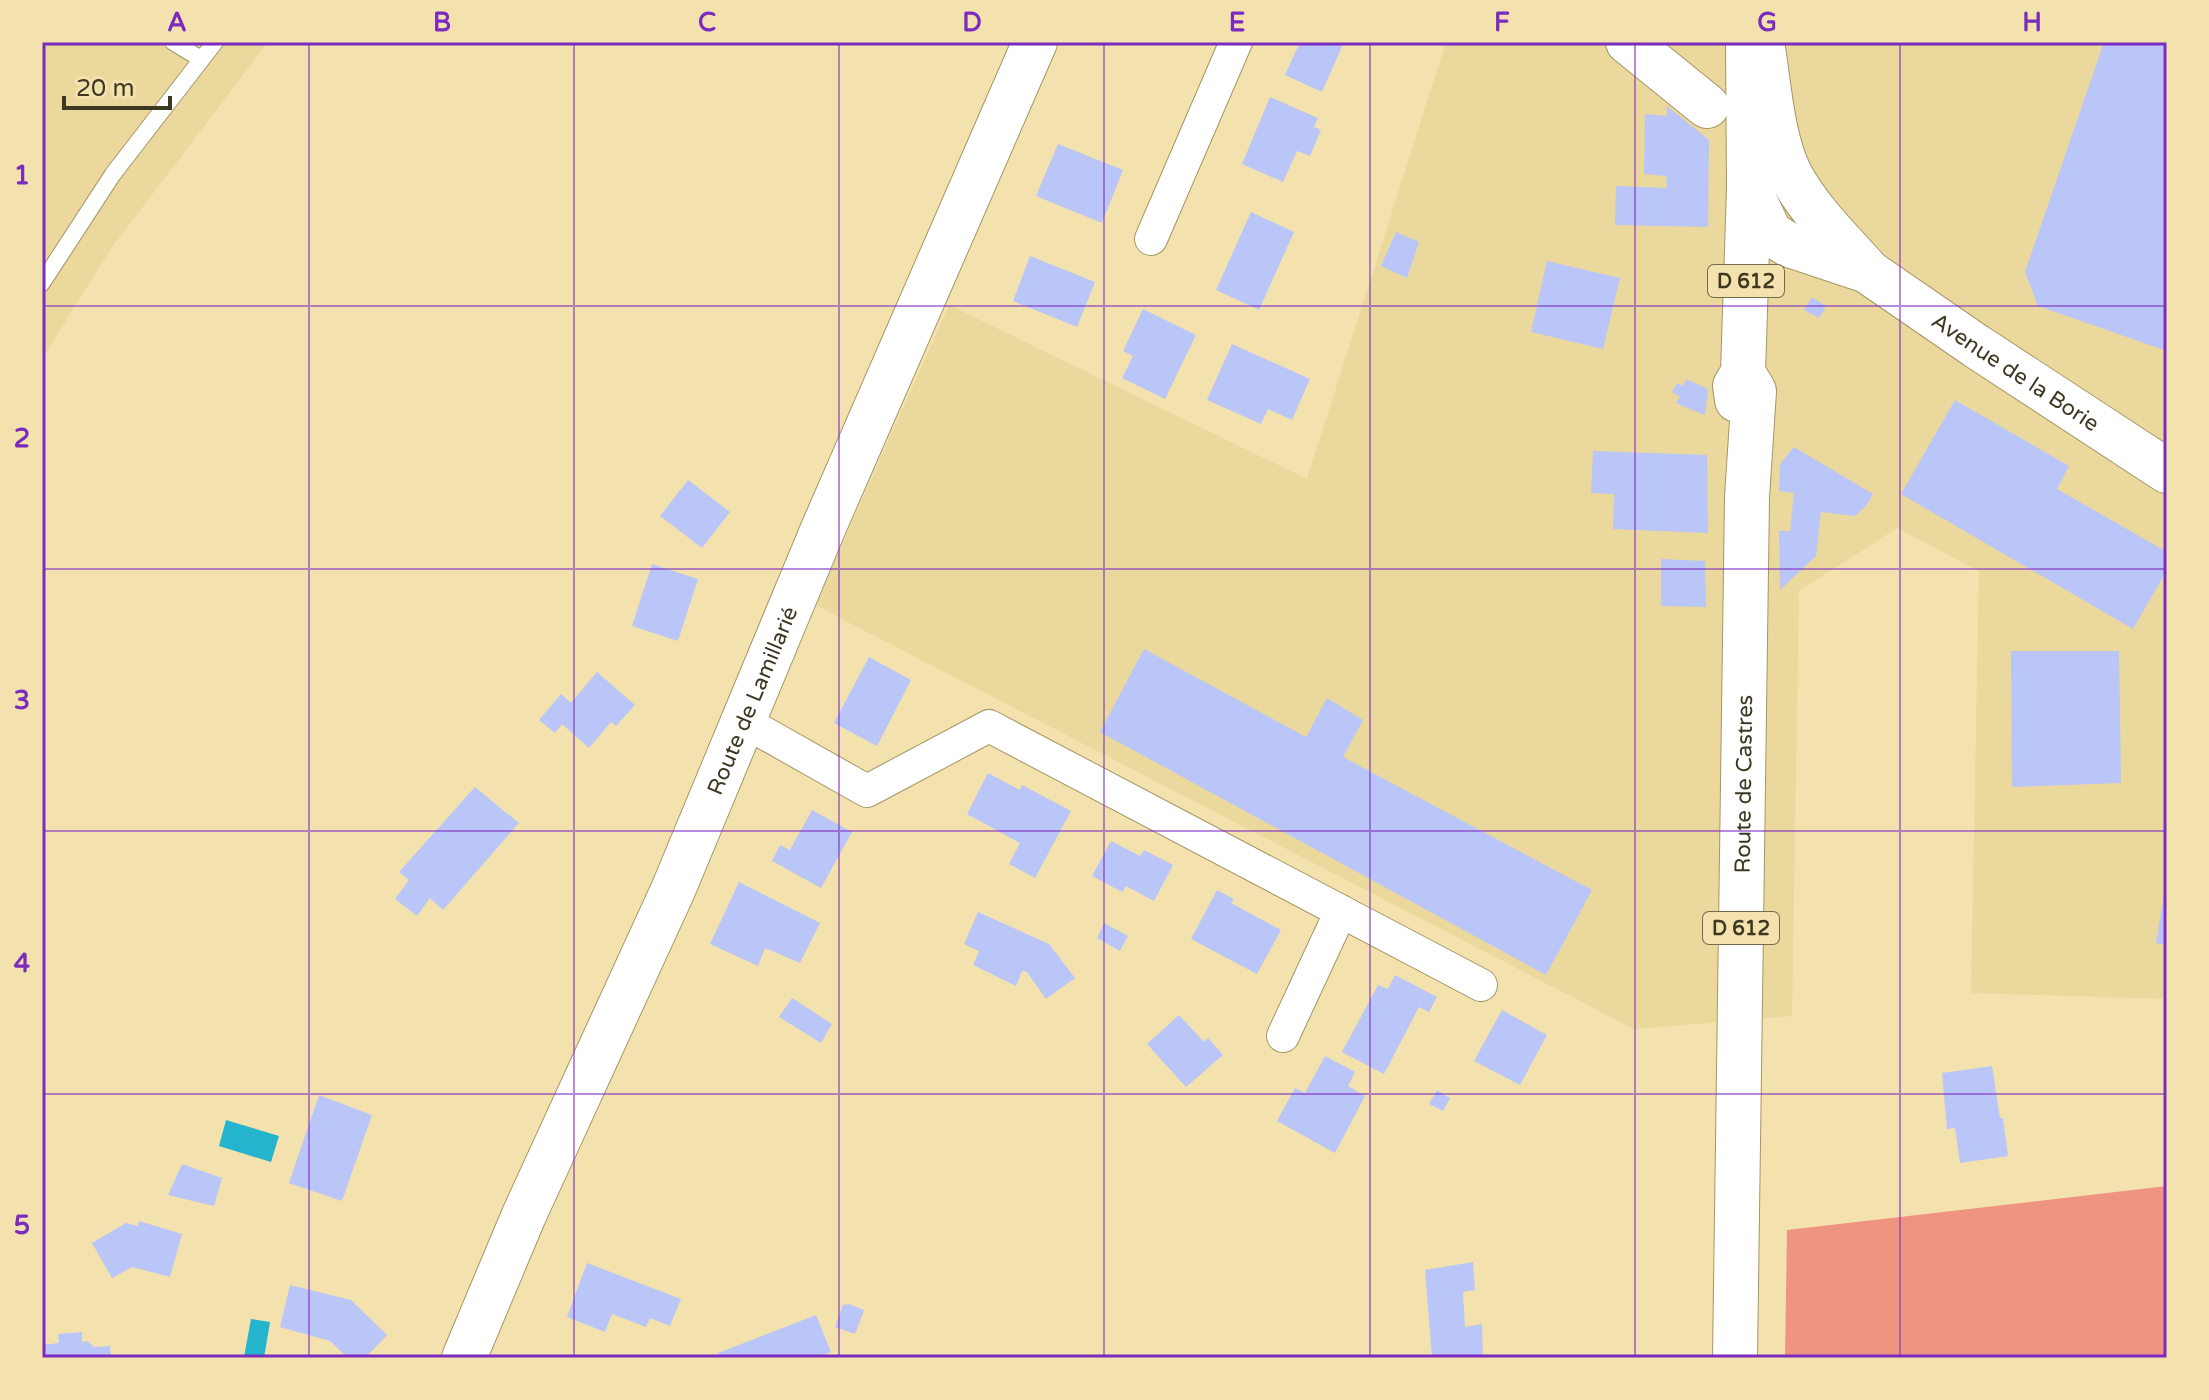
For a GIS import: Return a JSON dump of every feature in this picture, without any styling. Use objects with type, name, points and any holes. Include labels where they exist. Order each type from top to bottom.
[{"type":"main road","name":"Route de Lamillarié","points":[[464,1358],[530,1201],[673,890],[823,529],[1035,42]]},
{"type":"main road","points":[[1628,42],[1707,106]]},
{"type":"main road","name":"Route de Castres","points":[[1735,1358],[1747,497],[1735,386],[1743,373],[1749,188],[1748,42]]},
{"type":"main road","name":"Avenue de la Borie","points":[[1762,42],[1776,132],[1791,175],[1821,219],[1867,271],[2167,471]]},
{"type":"main road","name":"Avenue de la Borie","points":[[1749,188],[1770,233],[1789,245],[1867,271]]},
{"type":"street","points":[[1151,239],[1236,42]]},
{"type":"street","points":[[743,721],[867,791],[989,726],[1481,985]]},
{"type":"street","points":[[1283,1036],[1341,911]]},
{"type":"lane","points":[[173,42],[201,59]]},
{"type":"lane","points":[[42,283],[113,174],[215,42]]},
{"type":"shaded area","points":[[42,42],[268,42],[110,250],[42,359]]},
{"type":"shaded area","points":[[1446,42],[2167,42],[2167,999],[1971,993],[1979,571],[1897,528],[1799,591],[1792,1016],[1634,1029],[815,605],[949,305],[1307,479]]},
{"type":"shaded area","points":[[2167,1186],[2167,1358],[1785,1358],[1787,1230]]},
{"type":"water","points":[[226,1120],[279,1136],[271,1162],[219,1146]]},
{"type":"water","points":[[251,1319],[270,1322],[264,1358],[244,1357]]},
{"type":"building","points":[[1300,42],[1344,42],[1322,92],[1285,75]]},
{"type":"building","points":[[2104,42],[2167,42],[2167,351],[2038,306],[2025,272]]},
{"type":"building","points":[[1270,97],[1318,118],[1314,127],[1321,130],[1310,156],[1297,151],[1283,182],[1242,164]]},
{"type":"building","points":[[1667,106],[1709,140],[1708,227],[1615,225],[1616,186],[1667,188],[1666,176],[1644,174],[1645,114],[1667,116]]},
{"type":"building","points":[[1058,144],[1123,170],[1102,223],[1036,196]]},
{"type":"building","points":[[1251,212],[1294,232],[1259,310],[1216,290]]},
{"type":"building","points":[[1396,232],[1419,242],[1407,278],[1381,266]]},
{"type":"building","points":[[1030,256],[1095,282],[1077,327],[1013,301]]},
{"type":"building","points":[[1547,261],[1620,278],[1603,349],[1531,332]]},
{"type":"building","points":[[1812,297],[1826,306],[1819,318],[1804,310]]},
{"type":"building","points":[[1143,309],[1196,335],[1165,399],[1122,378],[1133,356],[1123,351]]},
{"type":"building","points":[[1232,344],[1310,379],[1292,420],[1268,409],[1261,424],[1207,400]]},
{"type":"building","points":[[1686,379],[1708,389],[1705,415],[1676,403],[1680,397],[1672,392],[1677,383],[1683,386]]},
{"type":"building","points":[[1955,400],[2069,466],[2057,489],[2167,552],[2167,570],[2133,629],[1901,494]]},
{"type":"building","points":[[1794,447],[1873,494],[1855,516],[1821,512],[1816,556],[1780,590],[1779,531],[1790,531],[1794,493],[1779,491],[1780,464]]},
{"type":"building","points":[[1593,451],[1707,455],[1708,533],[1613,529],[1614,494],[1591,493]]},
{"type":"building","points":[[688,480],[730,512],[702,548],[660,516]]},
{"type":"building","points":[[1661,559],[1705,561],[1706,607],[1661,606]]},
{"type":"building","points":[[652,564],[698,579],[678,641],[632,626]]},
{"type":"building","points":[[1144,649],[1306,737],[1327,698],[1363,720],[1343,757],[1592,890],[1546,975],[1100,732]]},
{"type":"building","points":[[2011,651],[2119,651],[2121,783],[2012,787]]},
{"type":"building","points":[[869,657],[911,680],[877,746],[834,723]]},
{"type":"building","points":[[597,672],[635,705],[616,726],[611,722],[589,748],[562,724],[555,733],[539,720],[561,694],[571,703]]},
{"type":"building","points":[[988,773],[1020,790],[1022,785],[1071,811],[1035,878],[1009,864],[1020,843],[967,814]]},
{"type":"building","points":[[475,787],[519,823],[443,910],[430,898],[417,916],[395,899],[409,880],[399,872]]},
{"type":"building","points":[[812,810],[852,832],[821,888],[772,861],[780,845],[790,850]]},
{"type":"building","points":[[1111,841],[1140,856],[1144,850],[1173,865],[1154,901],[1126,886],[1122,892],[1092,876]]},
{"type":"building","points":[[739,882],[820,923],[800,963],[765,948],[758,966],[710,944]]},
{"type":"building","points":[[2167,888],[2167,945],[2156,943]]},
{"type":"building","points":[[1217,890],[1234,899],[1231,903],[1281,930],[1257,974],[1191,939]]},
{"type":"building","points":[[978,912],[1049,944],[1075,978],[1046,999],[1027,972],[1022,971],[1016,986],[973,965],[979,951],[964,944]]},
{"type":"building","points":[[1104,923],[1128,936],[1120,951],[1097,938]]},
{"type":"building","points":[[1395,975],[1437,997],[1429,1012],[1419,1007],[1384,1074],[1342,1052],[1378,985],[1388,989]]},
{"type":"building","points":[[792,998],[832,1024],[821,1043],[779,1017]]},
{"type":"building","points":[[1502,1010],[1547,1035],[1520,1085],[1474,1061]]},
{"type":"building","points":[[1179,1015],[1204,1042],[1208,1038],[1223,1055],[1186,1087],[1147,1044]]},
{"type":"building","points":[[1325,1056],[1355,1072],[1348,1086],[1365,1096],[1335,1153],[1277,1121],[1295,1088],[1305,1093]]},
{"type":"building","points":[[1992,1066],[2008,1156],[1960,1163],[1955,1128],[1947,1129],[1942,1073]]},
{"type":"building","points":[[1437,1090],[1450,1098],[1443,1111],[1429,1104]]},
{"type":"building","points":[[319,1095],[372,1115],[342,1201],[289,1183]]},
{"type":"building","points":[[182,1164],[222,1178],[214,1206],[168,1195]]},
{"type":"building","points":[[139,1221],[182,1234],[170,1277],[132,1267],[112,1278],[92,1243],[126,1223],[138,1226]]},
{"type":"building","points":[[1473,1262],[1475,1290],[1463,1292],[1465,1327],[1482,1324],[1483,1358],[1432,1358],[1425,1270]]},
{"type":"building","points":[[587,1263],[681,1299],[670,1326],[650,1318],[646,1327],[612,1314],[605,1332],[567,1317]]},
{"type":"building","points":[[290,1285],[351,1300],[387,1335],[365,1358],[348,1358],[330,1341],[280,1327]]},
{"type":"building","points":[[843,1305],[864,1310],[855,1334],[835,1327]]},
{"type":"building","points":[[816,1315],[831,1352],[815,1358],[720,1358],[718,1353]]},
{"type":"building","points":[[82,1332],[82,1342],[87,1341],[94,1347],[110,1346],[111,1358],[42,1358],[42,1345],[59,1343],[58,1334]]}]
